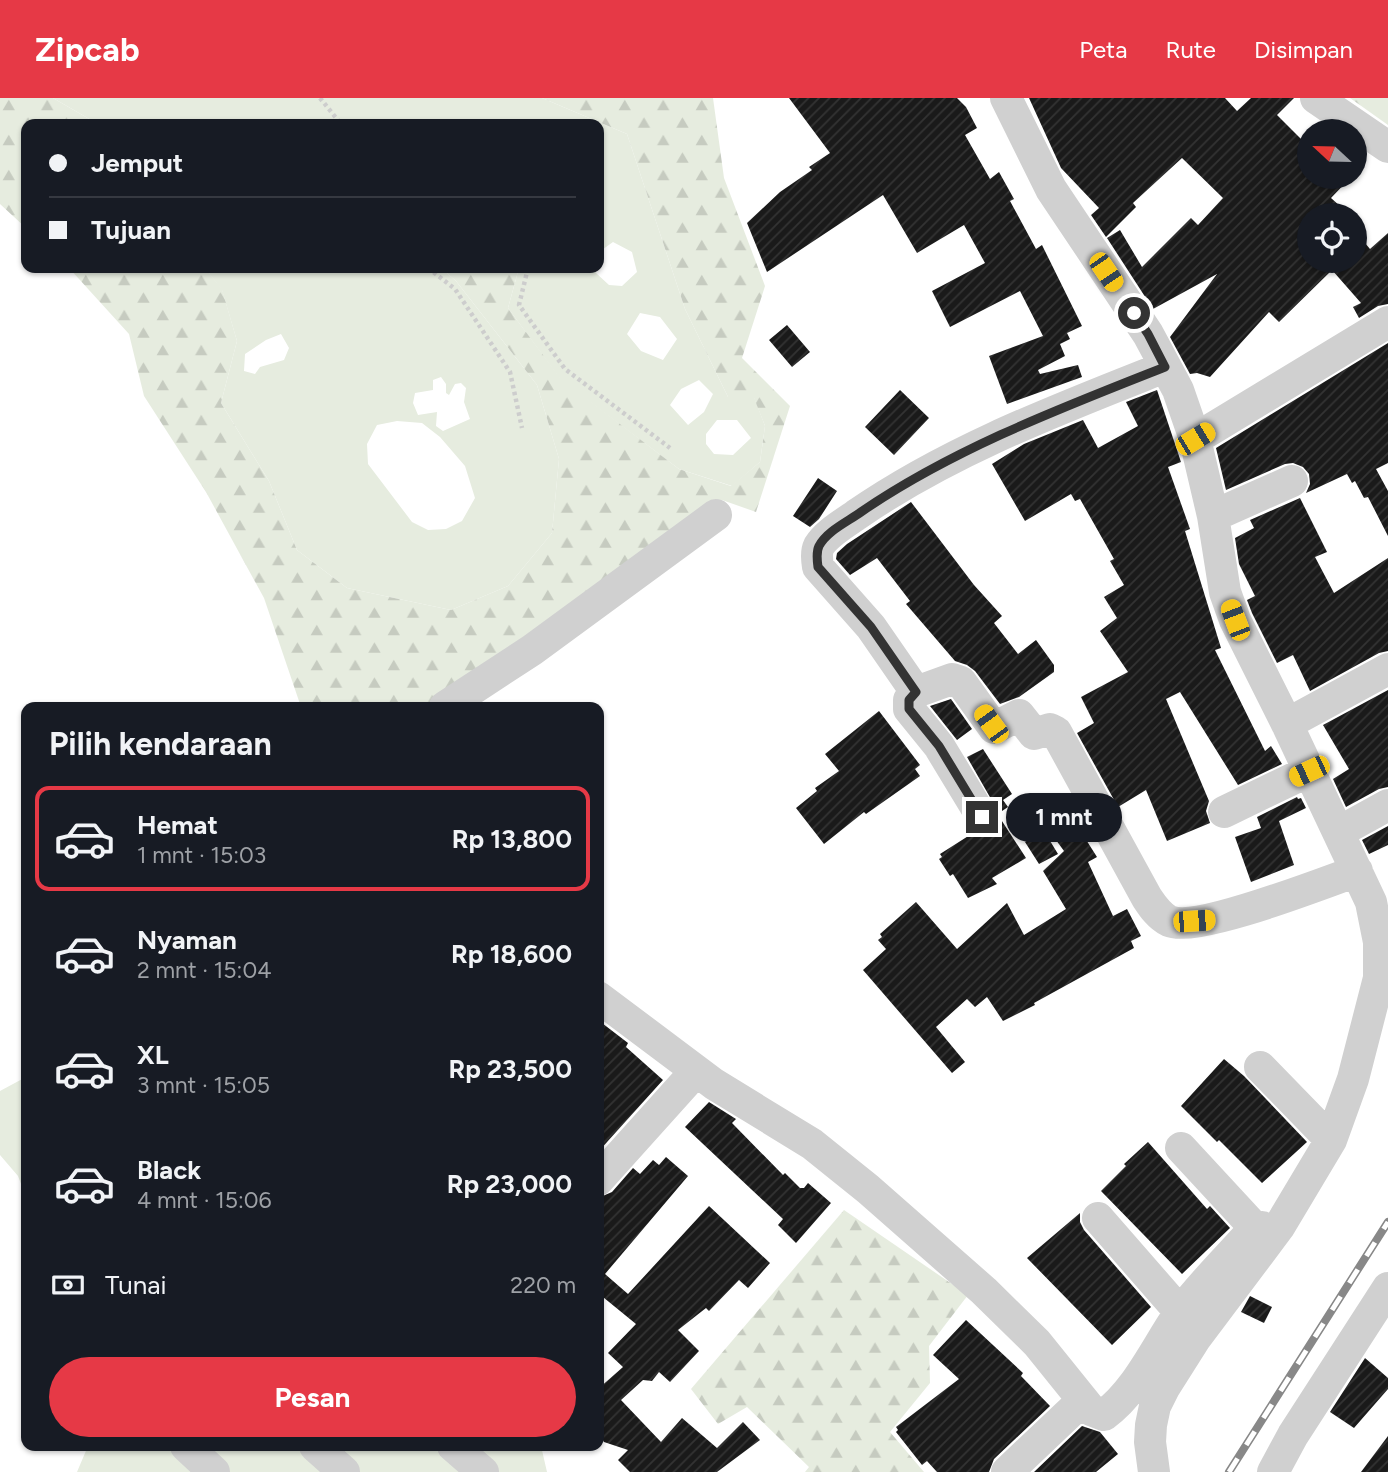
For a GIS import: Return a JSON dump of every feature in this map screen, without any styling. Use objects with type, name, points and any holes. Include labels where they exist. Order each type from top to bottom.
[{"type":"street","points":[[1006,98],[1051,190],[1148,334],[1178,390],[1195,439],[1213,516],[1225,592],[1235,620],[1371,902],[1380,959],[1378,1020],[1331,1140],[1267,1227],[1164,1388],[1155,1406],[1151,1425],[1153,1470]]},
{"type":"street","points":[[1337,103],[1388,147]]},
{"type":"street","points":[[1195,439],[1388,322]]},
{"type":"street","points":[[916,692],[871,627],[818,567],[816,558],[819,547],[832,532],[877,501],[937,466],[1049,414],[1165,367]]},
{"type":"street","points":[[1213,516],[1292,481]]},
{"type":"street","points":[[453,702],[532,650],[716,514]]},
{"type":"street","points":[[1287,724],[1388,669]]},
{"type":"street","points":[[982,817],[939,746],[909,709],[909,700],[916,692],[952,679],[957,680],[994,727],[1019,715],[1034,734],[1050,729],[1056,732],[1147,898],[1155,910],[1169,921],[1175,923],[1212,920],[1357,871]]},
{"type":"street","points":[[1224,812],[1309,771]]},
{"type":"street","points":[[1339,832],[1388,805]]},
{"type":"street","points":[[604,1002],[714,1084],[812,1144],[868,1189],[984,1291],[1037,1343],[1091,1410],[1104,1415],[1131,1387],[1181,1312],[1267,1227]]},
{"type":"street","points":[[1260,1067],[1331,1140]]},
{"type":"street","points":[[604,1173],[696,1071]]},
{"type":"street","points":[[1181,1147],[1267,1227]]},
{"type":"street","points":[[1098,1218],[1181,1312]]},
{"type":"street","points":[[1273,1472],[1293,1435],[1388,1288]]},
{"type":"street","points":[[1007,1472],[1083,1400]]},
{"type":"street","points":[[191,1451],[214,1472]]},
{"type":"street","points":[[459,1451],[483,1472]]},
{"type":"path","points":[[320,98],[337,119]]},
{"type":"path","points":[[434,273],[455,289],[510,372],[522,428]]},
{"type":"path","points":[[527,273],[519,305],[565,369],[670,448]]},
{"type":"green space","points":[[0,98],[53,98],[89,119],[21,119],[21,223],[0,204]]},
{"type":"green space","points":[[53,98],[542,98],[592,119],[89,119]]},
{"type":"green space","points":[[542,98],[713,98],[724,178],[765,286],[742,358],[790,406],[756,512],[722,500],[584,604],[441,702],[299,702],[264,598],[206,492],[144,396],[129,334],[74,273],[209,273],[222,289],[237,341],[221,403],[269,481],[297,550],[347,588],[451,610],[508,586],[552,533],[559,459],[537,385],[456,281],[447,273],[518,273],[508,308],[561,379],[679,469],[731,486],[760,462],[765,426],[754,398],[728,397],[685,309],[627,134],[604,124],[604,119],[592,119]]},
{"type":"green space","points":[[1350,98],[1388,98],[1388,125]]},
{"type":"green space","points":[[604,124],[627,134],[685,309],[728,397],[754,397],[765,426],[760,462],[732,486],[679,469],[561,380],[508,308],[518,273],[596,273],[609,285],[622,286],[637,272],[632,252],[613,242],[604,248]],"holes":[[[640,313],[660,317],[677,339],[663,360],[641,351],[627,334]],[[699,380],[713,394],[704,412],[688,425],[670,405],[681,389]],[[717,420],[737,420],[751,438],[733,455],[714,454],[706,444],[706,434]]]},
{"type":"green space","points":[[209,273],[447,273],[456,281],[537,385],[559,459],[552,533],[508,586],[451,610],[347,588],[297,550],[269,481],[221,403],[237,341],[222,290]],"holes":[[[281,334],[289,348],[284,360],[260,367],[255,374],[244,371],[245,354],[266,340]],[[441,377],[449,395],[455,384],[461,383],[466,388],[464,402],[470,419],[443,431],[436,426],[437,412],[418,415],[413,403],[415,393],[433,390],[433,380]],[[397,421],[422,423],[440,437],[465,466],[475,498],[462,521],[446,529],[428,530],[412,522],[368,464],[367,444],[377,425]]]},
{"type":"green space","points":[[21,1080],[21,1184],[18,1176],[0,1155],[0,1091]]},
{"type":"green space","points":[[844,1210],[968,1295],[929,1346],[930,1383],[890,1432],[924,1472],[805,1472],[809,1467],[747,1407],[718,1424],[691,1389]]},
{"type":"green space","points":[[86,1451],[542,1451],[547,1472],[77,1472]]},
{"type":"building","points":[[789,98],[957,98],[966,107],[977,128],[965,135],[990,179],[999,172],[1014,199],[1010,201],[1036,249],[1042,245],[1082,326],[1067,333],[1070,339],[1060,344],[1065,356],[1038,370],[1040,374],[1078,365],[1082,377],[1007,404],[989,356],[1043,336],[1020,291],[950,327],[932,291],[985,263],[964,225],[917,253],[883,195],[767,272],[747,223],[780,192],[812,170],[809,167],[830,153]]},
{"type":"building","points":[[1029,98],[1225,98],[1237,111],[1251,98],[1294,98],[1277,115],[1297,135],[1297,189],[1340,189],[1331,198],[1337,203],[1297,203],[1297,273],[1329,273],[1279,322],[1269,312],[1210,377],[1190,374],[1170,337],[1217,274],[1153,309],[1107,238],[1120,230],[1142,267],[1191,218],[1198,225],[1223,198],[1182,158],[1133,203],[1136,207],[1106,237],[1091,215],[1099,208],[1061,168]]},
{"type":"building","points":[[1388,233],[1388,304],[1378,306],[1359,318],[1353,307],[1361,303],[1335,273],[1367,273],[1367,245],[1370,249]]},
{"type":"building","points":[[787,325],[810,352],[792,367],[769,340]]},
{"type":"building","points":[[1388,343],[1388,463],[1376,469],[1388,491],[1388,536],[1368,497],[1364,498],[1355,481],[1352,483],[1347,474],[1306,493],[1310,484],[1309,474],[1303,467],[1293,463],[1285,464],[1226,490],[1216,448]]},
{"type":"building","points":[[900,390],[929,418],[894,455],[865,427]]},
{"type":"building","points":[[1157,390],[1181,462],[1168,467],[1190,529],[1185,531],[1221,648],[1215,650],[1265,751],[1271,746],[1282,764],[1238,785],[1180,692],[1166,699],[1209,801],[1206,811],[1210,823],[1167,841],[1146,790],[1118,807],[1077,733],[1094,723],[1081,697],[1128,672],[1100,631],[1117,618],[1104,597],[1124,585],[1110,561],[1114,559],[1080,499],[1075,501],[1071,494],[1025,521],[992,464],[1024,444],[1083,420],[1098,448],[1138,426],[1126,402]]},
{"type":"building","points":[[818,478],[837,491],[819,519],[810,527],[793,516]]},
{"type":"building","points":[[1300,498],[1327,552],[1315,557],[1334,593],[1388,558],[1388,651],[1379,653],[1310,691],[1293,655],[1277,663],[1252,613],[1247,600],[1255,596],[1239,564],[1235,538],[1254,528],[1250,520]]},
{"type":"building","points":[[911,502],[974,585],[1002,616],[994,623],[1018,654],[1036,640],[1054,665],[1054,672],[1019,697],[1000,704],[975,671],[955,661],[906,604],[910,601],[877,558],[850,575],[836,559],[837,553],[847,544]]},
{"type":"building","points":[[1388,690],[1388,787],[1346,807],[1333,779],[1349,769],[1323,725]]},
{"type":"building","points":[[951,699],[972,729],[957,740],[930,706]]},
{"type":"building","points":[[879,711],[920,765],[915,769],[920,776],[866,814],[864,812],[824,844],[796,808],[817,791],[815,788],[839,771],[825,754]]},
{"type":"building","points":[[983,749],[1012,794],[1003,800],[1008,807],[999,813],[967,757]]},
{"type":"building","points":[[1297,797],[1301,798],[1306,808],[1279,821],[1294,865],[1251,882],[1235,837],[1261,828],[1257,817]]},
{"type":"building","points":[[1000,818],[1026,858],[992,878],[997,884],[968,898],[953,874],[950,876],[939,859],[942,857],[940,854],[973,833],[991,833],[998,826]]},
{"type":"building","points":[[1388,826],[1388,845],[1369,854],[1362,840]]},
{"type":"building","points":[[1078,827],[1097,857],[1088,862],[1113,916],[1127,909],[1141,936],[1131,941],[1134,948],[1003,1021],[987,997],[975,1007],[967,999],[936,1027],[965,1062],[952,1073],[863,970],[886,949],[878,940],[882,937],[880,934],[916,902],[957,949],[1007,903],[1024,935],[1066,909],[1043,871],[1064,851],[1056,840]]},
{"type":"building","points":[[1044,831],[1058,854],[1039,864],[1025,842]]},
{"type":"building","points":[[604,1025],[628,1043],[626,1047],[663,1080],[604,1145]]},
{"type":"building","points":[[1224,1059],[1244,1076],[1307,1142],[1262,1183],[1181,1106]]},
{"type":"building","points":[[709,1102],[736,1119],[732,1123],[783,1175],[785,1173],[800,1188],[804,1188],[808,1183],[831,1203],[796,1243],[778,1225],[783,1219],[685,1127]]},
{"type":"building","points":[[1148,1142],[1207,1209],[1210,1206],[1230,1228],[1182,1274],[1101,1191]]},
{"type":"building","points":[[666,1157],[688,1176],[605,1274],[628,1294],[709,1206],[770,1263],[748,1288],[739,1280],[709,1311],[706,1308],[678,1330],[699,1351],[670,1382],[659,1372],[652,1381],[643,1380],[621,1400],[661,1442],[682,1418],[717,1448],[743,1422],[760,1440],[717,1472],[630,1472],[618,1460],[628,1450],[604,1442],[604,1384],[623,1367],[608,1353],[636,1324],[604,1298],[604,1195],[612,1192],[633,1168],[640,1174],[653,1160],[659,1165]]},
{"type":"building","points":[[1080,1213],[1084,1230],[1151,1307],[1112,1345],[1027,1258]]},
{"type":"building","points":[[1250,1296],[1272,1307],[1264,1323],[1241,1312]]},
{"type":"building","points":[[966,1320],[1023,1373],[1021,1376],[1050,1406],[994,1459],[989,1472],[937,1472],[927,1461],[922,1465],[896,1432],[896,1427],[959,1379],[933,1355]]},
{"type":"building","points":[[1365,1358],[1388,1378],[1388,1389],[1354,1428],[1330,1412]]},
{"type":"building","points":[[1082,1426],[1100,1432],[1118,1454],[1096,1472],[1034,1472]]},
{"type":"building","points":[[1388,1436],[1388,1472],[1361,1472]]},
{"type":"railway","points":[[1229,1472],[1388,1222]]},
{"type":"route","points":[[982,817],[939,746],[909,709],[909,700],[916,692],[871,627],[818,567],[816,558],[819,547],[832,532],[877,501],[937,466],[1049,414],[1165,367],[1134,313]]}]
